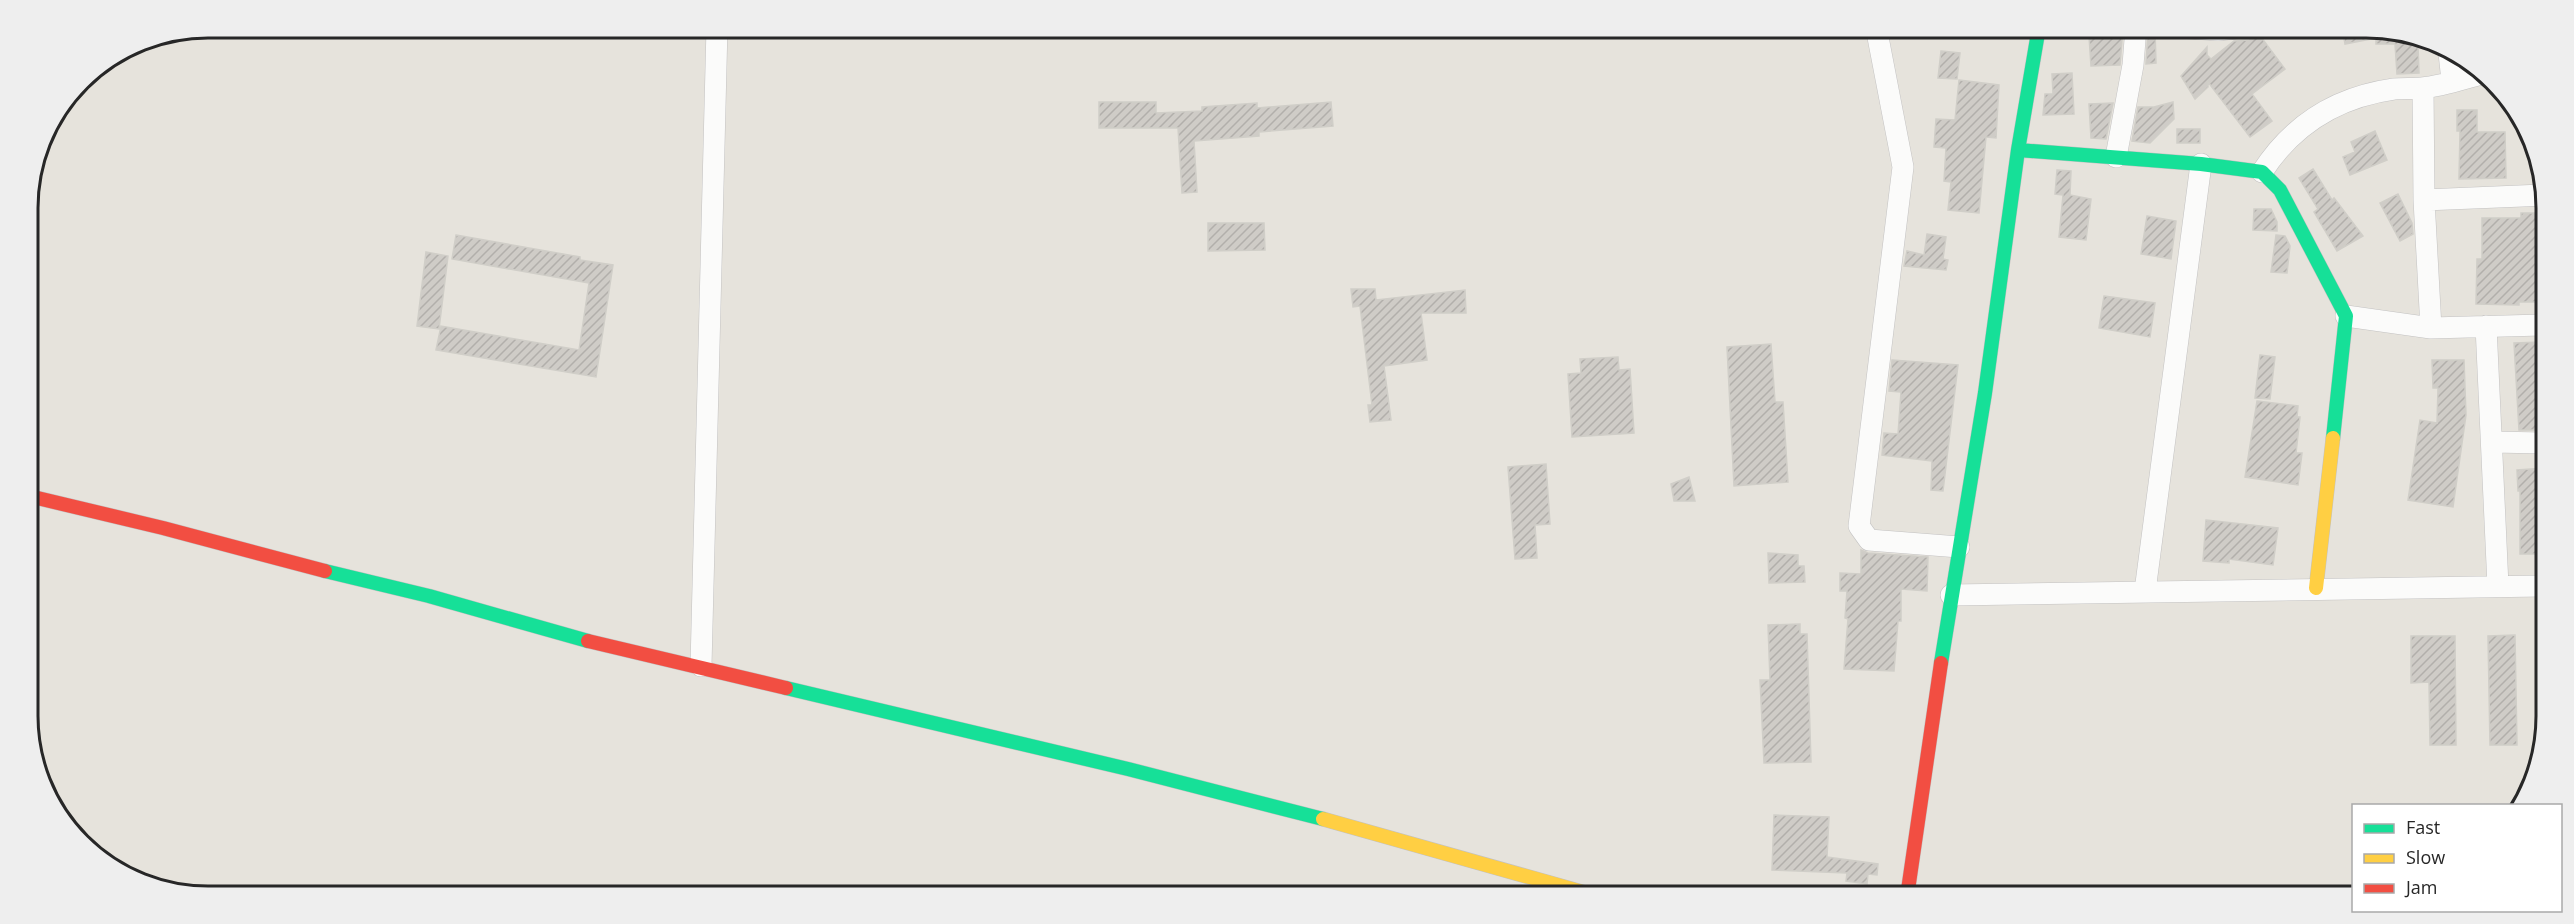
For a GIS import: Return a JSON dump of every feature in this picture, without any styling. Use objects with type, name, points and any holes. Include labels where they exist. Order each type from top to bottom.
[{"type":"street","points":[[700,666],[717,37]]},
{"type":"street","points":[[1878,37],[1903,167],[1859,526],[1869,540],[1959,547]]},
{"type":"street","points":[[1909,886],[1951,595],[1985,393],[2018,150],[2037,37]]},
{"type":"street","points":[[2116,158],[2133,65],[2135,37]]},
{"type":"street","points":[[2450,59],[2452,81]]},
{"type":"street","points":[[2262,172],[2286,140],[2301,125],[2366,94],[2397,88],[2423,88],[2474,76]]},
{"type":"street","points":[[2423,88],[2424,200],[2431,328]]},
{"type":"street","points":[[2018,150],[2201,164],[2262,172],[2270,177],[2280,190],[2346,316],[2316,588]]},
{"type":"street","points":[[2145,591],[2201,164]]},
{"type":"street","points":[[2424,200],[2535,195]]},
{"type":"street","points":[[2346,316],[2431,328],[2536,325]]},
{"type":"street","points":[[2486,326],[2498,586]]},
{"type":"street","points":[[2493,442],[2536,443]]},
{"type":"street","points":[[37,498],[429,596],[555,633],[1128,769],[1400,839],[1561,886]]},
{"type":"street","points":[[1951,595],[2536,586]]},
{"type":"building","points":[[2089,37],[2122,37],[2120,65],[2091,66]]},
{"type":"building","points":[[2148,37],[2155,37],[2156,63],[2146,64]]},
{"type":"building","points":[[2253,37],[2261,37],[2285,69],[2252,94],[2272,121],[2250,137],[2208,82],[2208,87],[2195,99],[2181,76],[2207,47],[2207,55],[2211,59],[2234,41],[2249,40]]},
{"type":"building","points":[[2344,37],[2367,37],[2378,38],[2400,41],[2418,46],[2419,73],[2397,74],[2395,44],[2376,44],[2376,38],[2345,44]]},
{"type":"building","points":[[1941,51],[1960,53],[1957,79],[1938,78]]},
{"type":"building","points":[[2072,73],[2074,114],[2043,115],[2045,94],[2053,94],[2052,74]]},
{"type":"building","points":[[1959,80],[1999,85],[1996,138],[1986,137],[1979,213],[1948,210],[1951,182],[1944,181],[1946,148],[1934,147],[1936,119],[1955,120]]},
{"type":"building","points":[[1099,102],[1156,102],[1156,113],[1202,111],[1202,107],[1257,103],[1257,108],[1331,102],[1333,126],[1259,132],[1259,136],[1194,141],[1197,192],[1182,193],[1178,128],[1099,128]]},
{"type":"building","points":[[2173,102],[2174,119],[2150,143],[2132,141],[2138,107],[2154,107]]},
{"type":"building","points":[[2113,103],[2106,139],[2091,138],[2089,104]]},
{"type":"building","points":[[2457,110],[2477,110],[2477,132],[2505,132],[2506,178],[2459,179],[2460,131],[2457,131]]},
{"type":"building","points":[[2177,129],[2200,129],[2200,143],[2177,143]]},
{"type":"building","points":[[2375,131],[2387,160],[2350,175],[2343,157],[2355,152],[2351,142]]},
{"type":"building","points":[[2313,169],[2332,200],[2334,198],[2363,236],[2337,251],[2314,212],[2318,209],[2299,178]]},
{"type":"building","points":[[2057,170],[2071,171],[2070,195],[2091,199],[2086,240],[2059,237],[2063,195],[2055,194]]},
{"type":"building","points":[[2398,194],[2412,223],[2413,234],[2400,241],[2380,203]]},
{"type":"building","points":[[2254,209],[2271,209],[2277,222],[2277,231],[2253,230]]},
{"type":"building","points":[[2521,213],[2536,213],[2536,302],[2519,302],[2519,305],[2476,304],[2477,259],[2482,259],[2482,218],[2521,218]]},
{"type":"building","points":[[2147,216],[2176,221],[2171,259],[2141,254]]},
{"type":"building","points":[[1208,223],[1264,223],[1265,250],[1208,251]]},
{"type":"building","points":[[1927,234],[1946,237],[1943,259],[1948,260],[1946,270],[1904,266],[1907,251],[1924,255]]},
{"type":"building","points":[[456,235],[613,265],[596,377],[436,350],[441,326],[579,350],[589,283],[452,259]]},
{"type":"building","points":[[2276,235],[2285,236],[2290,246],[2287,273],[2271,272]]},
{"type":"building","points":[[426,252],[448,256],[439,329],[417,326]]},
{"type":"building","points":[[1351,289],[1375,289],[1376,300],[1465,290],[1466,313],[1421,313],[1427,360],[1384,366],[1391,420],[1370,422],[1368,405],[1372,405],[1360,306],[1353,307]]},
{"type":"building","points":[[2104,296],[2155,303],[2150,337],[2099,328]]},
{"type":"building","points":[[2536,342],[2536,430],[2519,430],[2514,343]]},
{"type":"building","points":[[1771,344],[1775,402],[1783,402],[1788,482],[1734,486],[1727,347]]},
{"type":"building","points":[[2260,355],[2275,357],[2270,399],[2255,398]]},
{"type":"building","points":[[1618,357],[1619,370],[1630,369],[1634,433],[1572,437],[1568,374],[1581,373],[1580,359]]},
{"type":"building","points":[[1892,360],[1958,365],[1943,491],[1931,490],[1932,461],[1882,455],[1884,433],[1898,434],[1901,392],[1889,391]]},
{"type":"building","points":[[2432,360],[2464,360],[2466,415],[2453,507],[2408,500],[2420,420],[2437,423],[2438,388],[2433,388]]},
{"type":"building","points":[[2257,401],[2298,406],[2297,417],[2300,417],[2296,453],[2302,453],[2298,485],[2245,477]]},
{"type":"building","points":[[1546,464],[1550,524],[1535,525],[1537,558],[1515,559],[1508,467]]},
{"type":"building","points":[[2536,469],[2536,554],[2520,554],[2520,491],[2518,491],[2517,470]]},
{"type":"building","points":[[1689,477],[1695,501],[1674,501],[1671,484]]},
{"type":"building","points":[[2206,520],[2278,528],[2273,565],[2229,559],[2229,563],[2203,561]]},
{"type":"building","points":[[1861,550],[1868,553],[1928,557],[1927,591],[1901,589],[1901,621],[1898,621],[1894,671],[1844,669],[1848,619],[1845,618],[1847,591],[1840,591],[1840,573],[1861,574]]},
{"type":"building","points":[[1768,553],[1798,555],[1798,566],[1804,566],[1805,582],[1769,583]]},
{"type":"building","points":[[1800,624],[1800,634],[1807,634],[1811,762],[1764,763],[1760,680],[1770,680],[1768,625]]},
{"type":"building","points":[[2515,635],[2517,745],[2490,745],[2488,636]]},
{"type":"building","points":[[2411,636],[2455,636],[2456,745],[2430,745],[2429,682],[2411,683]]},
{"type":"building","points":[[1774,815],[1829,817],[1827,857],[1878,864],[1877,875],[1868,874],[1867,884],[1846,881],[1847,873],[1772,870]]},
{"type":"traffic: fast","points":[[1941,663],[1985,393],[2018,150],[2037,37]]},
{"type":"traffic: fast","points":[[2018,150],[2201,164],[2262,172],[2280,190],[2346,316],[2333,438]]},
{"type":"traffic: fast","points":[[325,571],[429,596],[588,641]]},
{"type":"traffic: fast","points":[[786,688],[1128,769],[1323,819]]},
{"type":"traffic: slow","points":[[2316,588],[2333,438]]},
{"type":"traffic: slow","points":[[1323,819],[1561,886]]},
{"type":"traffic: jam","points":[[37,498],[163,528],[325,571]]},
{"type":"traffic: jam","points":[[588,641],[786,688]]},
{"type":"traffic: jam","points":[[1909,886],[1941,663]]}]
